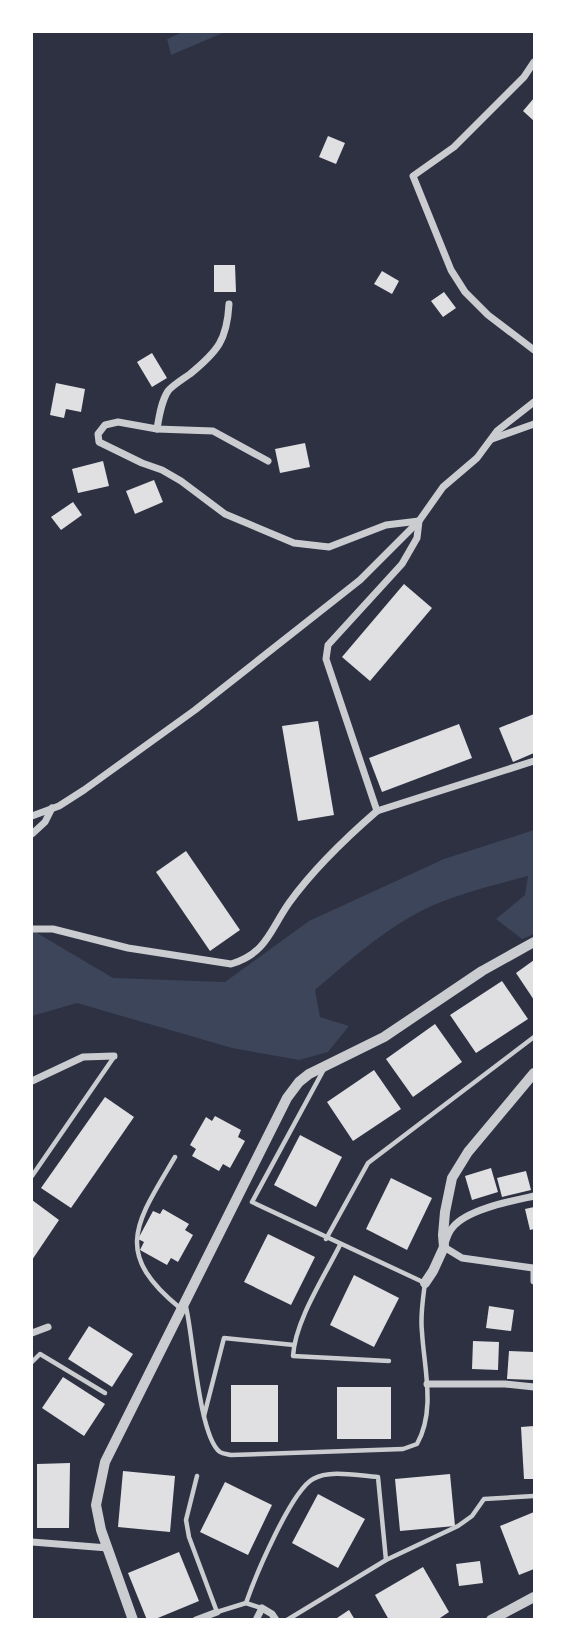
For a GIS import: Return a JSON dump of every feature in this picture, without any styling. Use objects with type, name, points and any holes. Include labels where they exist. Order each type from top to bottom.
[{"type":"street","points":[[534,62],[524,77],[454,147],[413,176],[451,270],[464,292],[488,315],[534,350]]},
{"type":"street","points":[[157,429],[160,410],[168,390],[204,363],[222,342],[228,328],[229,304]]},
{"type":"street","points":[[32,816],[84,790],[205,702],[360,580],[419,521],[443,487],[477,458],[514,416],[526,411],[534,402]]},
{"type":"street","points":[[268,461],[213,431],[157,429],[118,422],[105,425],[98,434],[99,442],[162,470],[225,514],[294,542],[329,547],[386,525],[419,521]]},
{"type":"street","points":[[491,439],[534,425]]},
{"type":"street","points":[[377,811],[326,659],[328,645],[402,564],[417,538],[419,521]]},
{"type":"street","points":[[32,929],[53,929],[128,948],[231,964],[246,960],[271,936],[290,903],[341,844],[377,811],[534,761]]},
{"type":"street","points":[[32,834],[45,822],[52,808]]},
{"type":"street","points":[[133,1619],[107,1548],[96,1505],[105,1462],[287,1098],[299,1082],[384,1037],[482,971],[534,942]]},
{"type":"street","points":[[32,1081],[83,1057],[114,1056]]},
{"type":"street","points":[[444,1247],[445,1212],[452,1178],[468,1152],[534,1073]]},
{"type":"street","points":[[425,1283],[433,1271],[448,1233],[461,1220],[476,1212],[534,1196]]},
{"type":"street","points":[[444,1247],[469,1260],[534,1268],[534,1281]]},
{"type":"street","points":[[32,1333],[48,1327]]},
{"type":"street","points":[[427,1384],[505,1384],[534,1387]]},
{"type":"street","points":[[32,1542],[107,1548]]},
{"type":"street","points":[[491,1619],[534,1597]]},
{"type":"street","points":[[256,1619],[262,1608],[276,1619]]},
{"type":"street","points":[[196,1619],[217,1612]]},
{"type":"lane","points":[[326,1238],[368,1163],[534,1037]]},
{"type":"lane","points":[[32,1176],[114,1056]]},
{"type":"lane","points":[[175,1157],[142,1213],[137,1234],[137,1253],[144,1272],[162,1294],[182,1305],[191,1330],[195,1374],[204,1417],[212,1440],[220,1452],[231,1455],[403,1449],[417,1444],[428,1412],[421,1330],[425,1283],[252,1202],[325,1067]]},
{"type":"lane","points":[[340,1245],[305,1315],[294,1345],[293,1356],[389,1361]]},
{"type":"lane","points":[[204,1417],[224,1338],[294,1345]]},
{"type":"lane","points":[[32,1362],[40,1354],[105,1393]]},
{"type":"lane","points":[[246,1603],[265,1556],[302,1487],[313,1478],[324,1475],[377,1477],[386,1560]]},
{"type":"lane","points":[[197,1476],[186,1520],[189,1537],[217,1612],[246,1603],[262,1608]]},
{"type":"lane","points":[[287,1619],[386,1560],[458,1526],[472,1516],[484,1499],[534,1496]]},
{"type":"shaded area","points":[[183,32],[225,32],[171,55],[167,39]]},
{"type":"shaded area","points":[[534,830],[534,934],[522,939],[496,919],[525,895],[528,876],[452,898],[410,917],[373,942],[315,990],[320,1017],[349,1026],[328,1052],[299,1060],[232,1048],[77,1003],[32,1016],[32,930],[113,978],[225,982],[309,921],[444,859]]},
{"type":"building","points":[[534,98],[534,121],[523,111]]},
{"type":"building","points":[[328,136],[345,143],[336,164],[319,157]]},
{"type":"building","points":[[214,265],[235,265],[236,292],[214,292]]},
{"type":"building","points":[[382,271],[399,281],[392,294],[374,284]]},
{"type":"building","points":[[444,292],[456,308],[443,317],[431,301]]},
{"type":"building","points":[[152,353],[167,378],[152,387],[137,362]]},
{"type":"building","points":[[56,383],[85,389],[81,412],[66,409],[64,418],[50,415]]},
{"type":"building","points":[[305,443],[310,467],[280,473],[275,449]]},
{"type":"building","points":[[103,461],[109,486],[78,493],[72,469]]},
{"type":"building","points":[[154,480],[163,502],[135,514],[126,491]]},
{"type":"building","points":[[73,502],[82,515],[61,530],[51,517]]},
{"type":"building","points":[[404,584],[432,608],[370,681],[342,657]]},
{"type":"building","points":[[534,714],[534,753],[513,762],[499,728]]},
{"type":"building","points":[[318,721],[334,815],[298,821],[282,726]]},
{"type":"building","points":[[459,724],[472,758],[382,792],[369,758]]},
{"type":"building","points":[[186,851],[240,930],[210,951],[156,872]]},
{"type":"building","points":[[534,960],[534,1000],[516,973]]},
{"type":"building","points":[[502,981],[528,1019],[476,1053],[450,1015]]},
{"type":"building","points":[[435,1024],[462,1062],[413,1097],[386,1059]]},
{"type":"building","points":[[374,1070],[401,1109],[353,1141],[327,1102]]},
{"type":"building","points":[[105,1097],[134,1117],[71,1208],[41,1188]]},
{"type":"building","points":[[215,1116],[241,1130],[238,1137],[245,1141],[230,1168],[223,1164],[219,1171],[192,1156],[196,1149],[190,1145],[206,1117],[212,1121]]},
{"type":"building","points":[[300,1135],[342,1157],[316,1207],[274,1185]]},
{"type":"building","points":[[491,1168],[498,1192],[472,1200],[465,1176]]},
{"type":"building","points":[[526,1171],[531,1190],[502,1197],[497,1178]]},
{"type":"building","points":[[391,1178],[432,1198],[407,1250],[366,1229]]},
{"type":"building","points":[[32,1200],[59,1220],[32,1260]]},
{"type":"building","points":[[534,1207],[534,1229],[530,1230],[525,1209]]},
{"type":"building","points":[[163,1209],[189,1224],[185,1230],[193,1235],[178,1262],[171,1258],[167,1265],[140,1250],[144,1242],[138,1239],[153,1211],[160,1214]]},
{"type":"building","points":[[268,1234],[315,1257],[291,1305],[244,1282]]},
{"type":"building","points":[[354,1275],[399,1298],[374,1347],[330,1325]]},
{"type":"building","points":[[489,1306],[514,1310],[511,1331],[486,1328]]},
{"type":"building","points":[[89,1326],[133,1354],[112,1387],[68,1359]]},
{"type":"building","points":[[473,1341],[499,1342],[498,1370],[472,1369]]},
{"type":"building","points":[[509,1351],[534,1352],[534,1380],[507,1379]]},
{"type":"building","points":[[63,1377],[105,1404],[84,1436],[42,1408]]},
{"type":"building","points":[[231,1385],[278,1385],[278,1442],[231,1442]]},
{"type":"building","points":[[337,1387],[391,1387],[391,1439],[337,1439]]},
{"type":"building","points":[[534,1426],[534,1479],[524,1479],[521,1427]]},
{"type":"building","points":[[70,1463],[69,1528],[37,1528],[37,1464]]},
{"type":"building","points":[[123,1471],[175,1476],[170,1532],[118,1527]]},
{"type":"building","points":[[450,1474],[455,1526],[400,1531],[395,1479]]},
{"type":"building","points":[[225,1482],[272,1505],[248,1555],[200,1532]]},
{"type":"building","points":[[318,1494],[365,1519],[338,1568],[292,1543]]},
{"type":"building","points":[[534,1512],[534,1569],[519,1575],[500,1526]]},
{"type":"building","points":[[179,1552],[199,1601],[147,1620],[128,1573]]},
{"type":"building","points":[[480,1561],[483,1583],[459,1586],[456,1564]]},
{"type":"building","points":[[423,1567],[449,1612],[437,1620],[389,1620],[375,1595]]},
{"type":"building","points":[[349,1610],[355,1620],[334,1620]]}]
